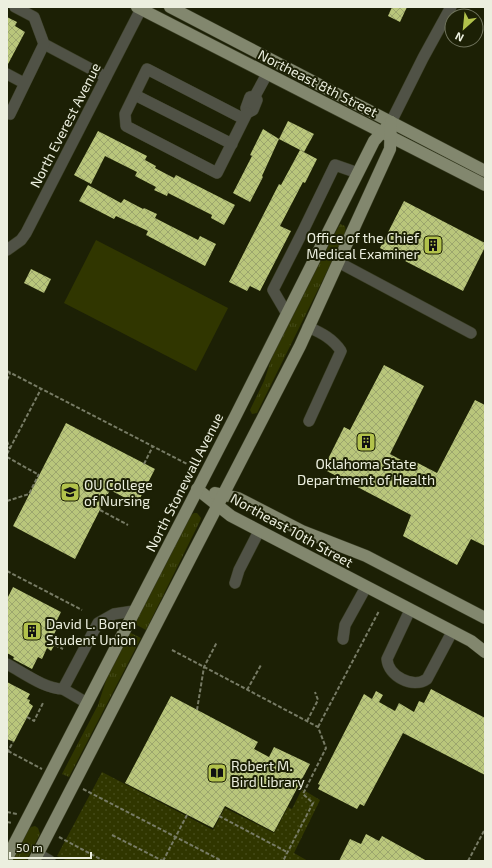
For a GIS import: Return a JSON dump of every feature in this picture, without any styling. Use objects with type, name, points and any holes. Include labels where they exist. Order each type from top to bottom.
[{"type":"main road","name":"Northeast 8th Street","points":[[170,7],[485,171]]},
{"type":"main road","name":"Northeast 8th Street","points":[[140,8],[485,185]]},
{"type":"main road","name":"North Stonewall Avenue","points":[[36,858],[300,346],[390,149],[386,135],[391,122]]},
{"type":"main road","name":"North Stonewall Avenue","points":[[7,858],[374,142],[386,135]]},
{"type":"main road","name":"Northeast 10th Street","points":[[197,489],[220,500],[231,516],[471,641],[485,652]]},
{"type":"main road","name":"Northeast 10th Street","points":[[220,500],[238,498],[302,531],[366,556],[485,618]]},
{"type":"street","points":[[15,7],[34,17],[44,44],[106,78]]},
{"type":"street","name":"North Stonewall Avenue","points":[[391,122],[423,58],[451,7]]},
{"type":"street","name":"North Everest Avenue","points":[[7,250],[21,240],[26,233],[106,78],[140,8]]},
{"type":"street","points":[[8,116],[44,44]]},
{"type":"street","points":[[245,116],[147,69],[125,114],[126,126],[217,173],[245,116],[250,97],[255,96],[267,74]]},
{"type":"street","points":[[7,74],[24,83]]},
{"type":"street","points":[[135,95],[232,144]]},
{"type":"street","points":[[287,314],[273,290],[304,231],[335,165],[358,173]]},
{"type":"street","points":[[338,262],[471,333]]},
{"type":"street","points":[[308,327],[322,333],[336,344],[341,351],[309,421]]},
{"type":"street","points":[[235,583],[239,570],[259,531]]},
{"type":"street","points":[[343,639],[345,625],[366,587]]},
{"type":"street","points":[[410,610],[387,659],[387,664],[390,669],[399,678],[418,683],[427,680],[452,632]]},
{"type":"street","points":[[63,689],[98,623],[114,614],[134,611]]},
{"type":"street","points":[[7,664],[44,685],[55,689],[63,689],[87,703]]},
{"type":"street","points":[[36,858],[50,861]]},
{"type":"path","points":[[7,371],[187,464]]},
{"type":"path","points":[[7,380],[10,373]]},
{"type":"path","points":[[7,501],[28,494],[39,475],[7,456],[41,389]]},
{"type":"path","points":[[7,441],[10,449]]},
{"type":"path","points":[[144,464],[153,446]]},
{"type":"path","points":[[100,510],[128,525]]},
{"type":"path","points":[[7,571],[82,610]]},
{"type":"path","points":[[318,727],[379,611]]},
{"type":"path","points":[[197,710],[204,667],[217,642]]},
{"type":"path","points":[[55,645],[63,649]]},
{"type":"path","points":[[172,650],[318,727],[326,748],[303,794],[313,803],[283,861]]},
{"type":"path","points":[[247,690],[261,665]]},
{"type":"path","points":[[307,721],[318,700],[315,692]]},
{"type":"path","points":[[27,717],[34,720],[43,703]]},
{"type":"path","points":[[12,742],[7,752],[41,768]]},
{"type":"path","points":[[81,788],[222,861]]},
{"type":"path","points":[[7,812],[17,814]]},
{"type":"path","points":[[112,834],[163,861],[187,815]]},
{"type":"path","points":[[219,816],[287,852]]},
{"type":"path","points":[[7,822],[12,823]]},
{"type":"path","points":[[468,861],[485,829]]},
{"type":"path","points":[[57,836],[104,861]]},
{"type":"green space","points":[[340,224],[345,226],[346,233],[257,413],[252,414],[250,410],[264,381],[275,348]]},
{"type":"green space","points":[[96,240],[228,308],[196,371],[64,303]]},
{"type":"green space","points":[[197,513],[201,518],[200,521],[146,630],[133,623],[190,516]]},
{"type":"green space","points":[[129,632],[141,638],[69,777],[62,774],[98,705],[110,668]]},
{"type":"green space","points":[[102,772],[213,830],[225,808],[274,833],[288,807],[292,809],[302,789],[320,800],[294,853],[308,861],[68,861],[57,856]]},
{"type":"green space","points":[[35,826],[38,828],[40,834],[26,861],[12,861],[28,830]]},
{"type":"building","points":[[392,7],[407,7],[400,22],[388,16]]},
{"type":"building","points":[[7,17],[17,22],[15,26],[25,32],[7,66]]},
{"type":"building","points":[[288,121],[314,134],[304,152],[279,139]]},
{"type":"building","points":[[263,129],[279,139],[262,176],[263,177],[250,202],[233,193],[252,156],[250,155]]},
{"type":"building","points":[[98,131],[147,156],[145,160],[156,166],[155,168],[174,178],[176,175],[235,205],[224,225],[211,218],[212,215],[168,193],[167,196],[154,190],[156,187],[135,176],[137,172],[105,156],[91,184],[74,175]]},
{"type":"building","points":[[300,150],[317,159],[280,226],[291,231],[260,291],[250,286],[247,291],[229,282],[279,184],[281,185]]},
{"type":"building","points":[[88,185],[121,203],[124,199],[143,209],[144,208],[157,214],[155,218],[198,240],[200,236],[216,244],[205,266],[146,235],[148,231],[116,216],[114,219],[79,201]]},
{"type":"building","name":"Office of the Chief Medical Examiner","points":[[404,201],[485,243],[485,247],[463,291],[380,248]]},
{"type":"building","points":[[31,269],[51,279],[44,293],[24,283]]},
{"type":"building","points":[[384,365],[424,386],[390,454],[412,466],[414,461],[437,473],[475,400],[485,405],[485,546],[471,539],[457,565],[403,536],[411,515],[323,469],[344,427],[350,430]]},
{"type":"building","name":"OU College of Nursing","points":[[66,423],[155,469],[137,504],[110,490],[75,559],[13,526]]},
{"type":"building","name":"David L. Boren Student Union","points":[[13,587],[61,612],[55,624],[59,625],[53,636],[58,639],[51,651],[47,648],[42,659],[38,657],[32,669],[13,659],[14,657],[7,653],[7,599]]},
{"type":"building","points":[[7,682],[30,694],[27,699],[30,700],[29,703],[33,706],[14,742],[7,739]]},
{"type":"building","points":[[431,689],[485,718],[485,775],[403,733],[364,806],[360,804],[357,809],[318,789],[320,785],[318,784],[364,694],[372,699],[376,691],[383,695],[379,702],[395,711],[399,703],[414,712],[419,701],[424,703]]},
{"type":"building","name":"Robert M. Bird Library","points":[[171,696],[258,742],[254,749],[269,757],[274,747],[310,764],[274,832],[225,806],[213,828],[125,783]]},
{"type":"building","points":[[366,834],[379,841],[382,836],[427,861],[339,861],[350,839],[361,844]]},
{"type":"place","name":"Office of the Chief Medical Examiner","points":[[433,245]]},
{"type":"place","name":"Oklahoma State Department of Health","points":[[366,442]]},
{"type":"place","name":"OU College of Nursing","points":[[70,492]]},
{"type":"place","name":"David L. Boren Student Union","points":[[32,631]]},
{"type":"place","name":"Robert M. Bird Library","points":[[217,773]]}]
